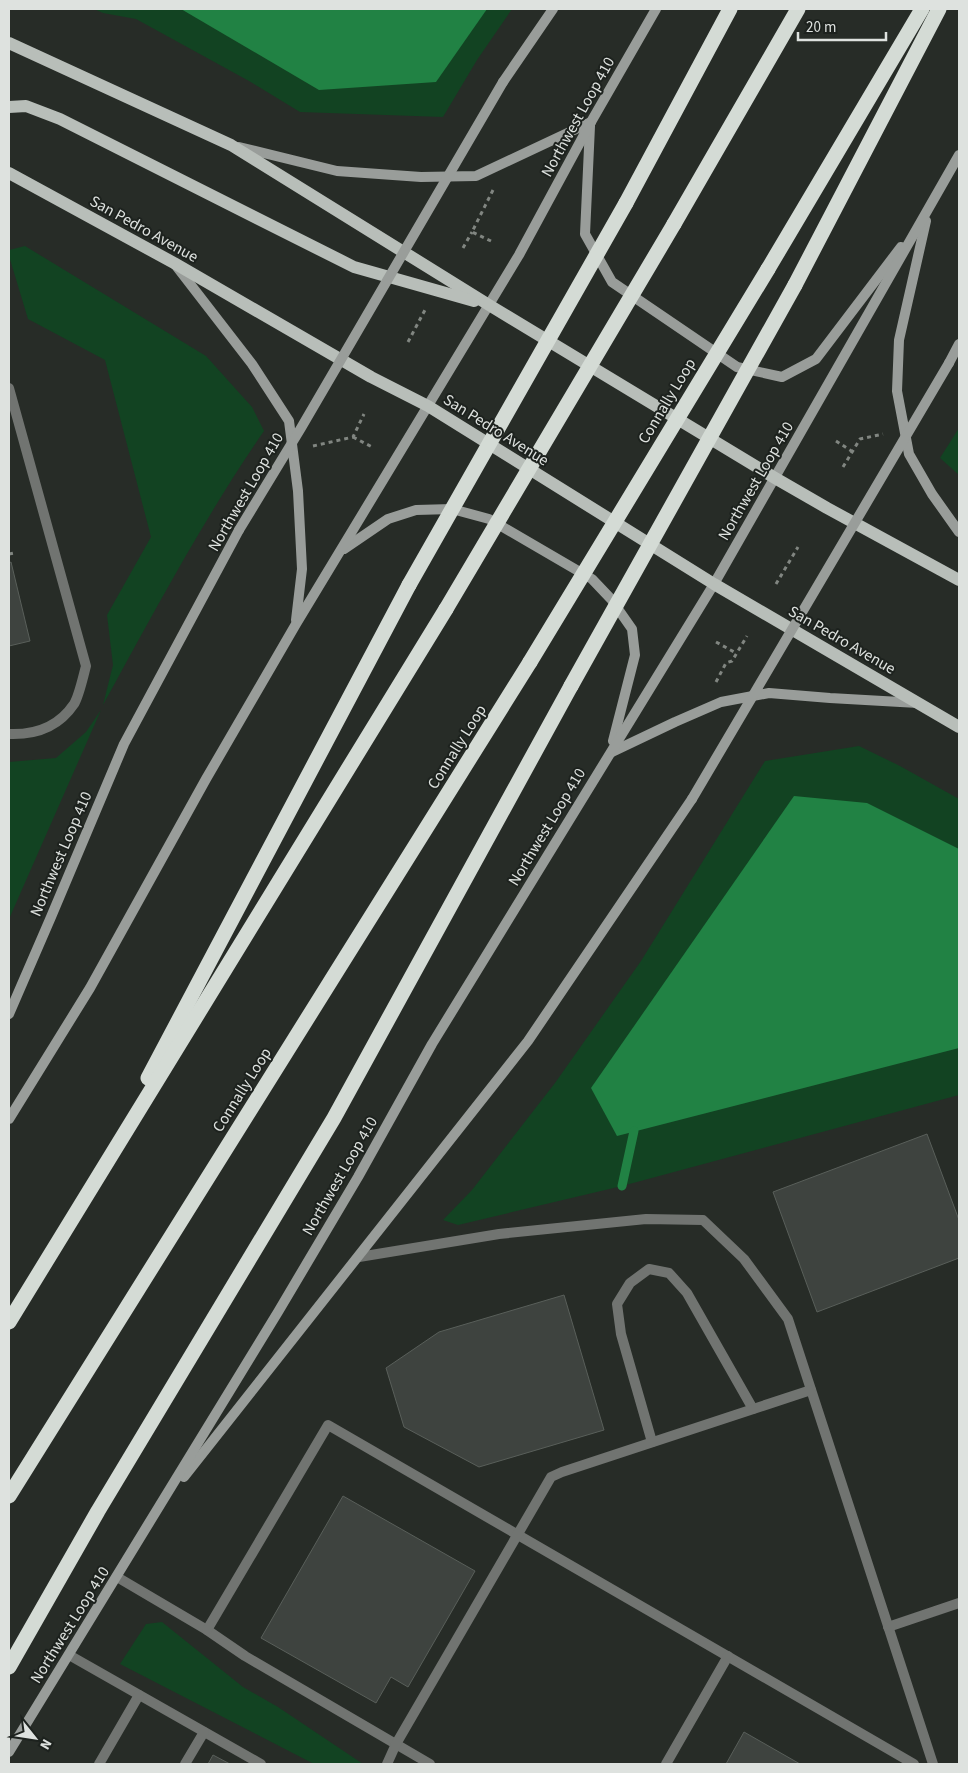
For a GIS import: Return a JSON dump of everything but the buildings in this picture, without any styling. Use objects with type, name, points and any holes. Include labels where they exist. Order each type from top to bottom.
[{"type":"highway","points":[[78,1208],[409,584],[626,202],[730,9]]},
{"type":"highway","points":[[9,1322],[446,609],[674,224],[798,9]]},
{"type":"highway","name":"Connally Loop","points":[[9,1496],[530,662],[768,269],[922,9]]},
{"type":"highway","points":[[9,1667],[98,1511],[334,1118],[571,686],[795,285],[939,9]]},
{"type":"main road","name":"Northwest Loop 410","points":[[9,1014],[52,917],[124,744],[240,530],[504,82],[553,9]]},
{"type":"main road","name":"Northwest Loop 410","points":[[9,1119],[90,988],[206,779],[296,624],[489,305],[656,9]]},
{"type":"main road","points":[[9,43],[231,145],[489,305],[775,478],[826,508],[959,580]]},
{"type":"main road","points":[[9,107],[26,106],[60,119],[354,267],[489,305]]},
{"type":"main road","points":[[231,145],[337,171],[421,177],[476,176],[591,122],[585,234],[612,282],[737,367],[782,378],[816,359],[928,211]]},
{"type":"main road","name":"Northwest Loop 410","points":[[9,1752],[278,1312],[358,1177],[432,1044],[714,584],[959,155]]},
{"type":"main road","name":"San Pedro Avenue","points":[[9,173],[174,263],[371,376],[428,406],[714,584],[959,727]]},
{"type":"main road","points":[[928,211],[899,340],[897,391],[910,454],[932,494],[959,532]]},
{"type":"main road","points":[[174,263],[252,364],[289,421],[298,491],[302,568],[296,624]]},
{"type":"main road","name":"Northwest Loop 410","points":[[156,1513],[528,1041],[692,799],[959,344]]},
{"type":"main road","points":[[341,551],[388,519],[416,510],[452,510],[489,519],[592,579],[611,599],[632,630],[635,655],[611,752]]},
{"type":"main road","points":[[611,752],[721,702],[770,693],[918,703]]},
{"type":"lane","points":[[9,388],[86,666],[74,704],[53,726],[26,735],[9,734]]},
{"type":"lane","points":[[359,1257],[498,1234],[646,1219],[703,1220],[744,1259],[788,1319],[933,1764]]},
{"type":"lane","points":[[652,1442],[621,1334],[617,1304],[630,1283],[649,1269],[669,1273],[687,1293],[753,1409]]},
{"type":"lane","points":[[387,1764],[396,1744],[551,1477],[811,1390]]},
{"type":"lane","points":[[207,1630],[328,1425],[728,1656],[902,1761],[914,1764]]},
{"type":"lane","points":[[117,1577],[207,1630],[245,1656],[430,1764]]},
{"type":"lane","points":[[888,1627],[959,1603]]},
{"type":"lane","points":[[69,1655],[261,1764]]},
{"type":"lane","points":[[666,1764],[728,1656]]},
{"type":"lane","points":[[99,1764],[139,1695]]},
{"type":"lane","points":[[185,1764],[204,1732]]},
{"type":"path","points":[[463,248],[496,185]]},
{"type":"path","points":[[472,232],[490,241]]},
{"type":"path","points":[[408,342],[426,308]]},
{"type":"path","points":[[354,437],[364,414]]},
{"type":"path","points":[[843,467],[860,439],[889,433]]},
{"type":"path","points":[[313,446],[354,437],[374,448]]},
{"type":"path","points":[[836,442],[853,452]]},
{"type":"path","points":[[776,584],[798,547]]},
{"type":"path","points":[[9,554],[14,554]]},
{"type":"path","points":[[713,686],[726,663],[732,661],[747,636]]},
{"type":"path","points":[[716,642],[736,653]]},
{"type":"shaded area","points":[[94,9],[512,9],[477,60],[443,117],[300,112],[249,81],[136,19],[103,13]]},
{"type":"shaded area","points":[[181,9],[487,9],[436,82],[319,90]]},
{"type":"shaded area","points":[[25,246],[206,356],[252,407],[264,431],[200,531],[103,705],[113,665],[107,615],[151,537],[105,360],[28,319],[9,256],[9,250]]},
{"type":"shaded area","points":[[959,428],[959,475],[940,458]]},
{"type":"shaded area","points":[[101,710],[9,919],[9,762],[56,758],[86,732]]},
{"type":"shaded area","points":[[859,746],[900,766],[959,799],[959,1095],[622,1186],[458,1225],[443,1220],[472,1190],[555,1083],[641,961],[765,761]]},
{"type":"shaded area","points":[[794,796],[867,803],[959,849],[959,1048],[617,1136],[591,1088]]},
{"type":"shaded area","points":[[162,1622],[243,1687],[278,1707],[363,1764],[314,1764],[120,1664],[146,1624]]},
{"type":"waterway","points":[[622,1186],[634,1131]]}]
